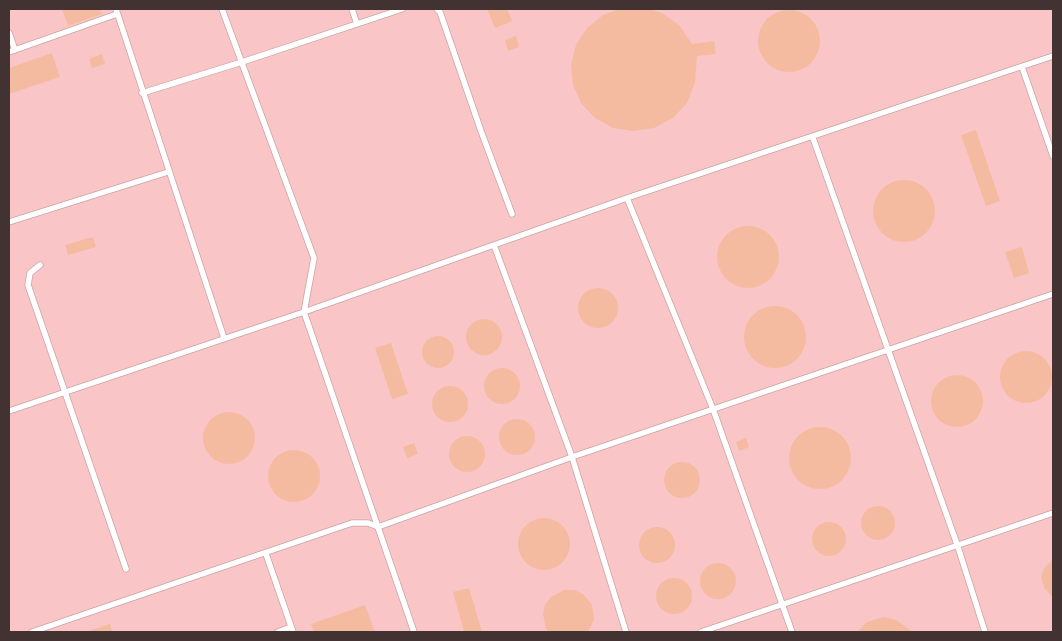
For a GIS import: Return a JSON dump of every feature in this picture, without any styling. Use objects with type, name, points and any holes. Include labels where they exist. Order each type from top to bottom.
[{"type":"lane","points":[[222,9],[314,258],[304,312],[414,632]]},
{"type":"lane","points":[[352,9],[357,24]]},
{"type":"lane","points":[[142,93],[402,9]]},
{"type":"lane","points":[[437,9],[440,12],[512,214]]},
{"type":"lane","points":[[9,52],[117,11],[142,93],[224,338]]},
{"type":"lane","points":[[9,33],[15,50]]},
{"type":"lane","points":[[9,411],[304,312],[627,198],[813,138],[1053,56]]},
{"type":"lane","points":[[1022,67],[1053,156]]},
{"type":"lane","points":[[813,138],[958,547],[985,632]]},
{"type":"lane","points":[[9,222],[168,172]]},
{"type":"lane","points":[[627,198],[713,409],[792,632]]},
{"type":"lane","points":[[494,245],[572,458],[626,632]]},
{"type":"lane","points":[[40,264],[30,273],[28,285],[126,569]]},
{"type":"lane","points":[[32,632],[266,554],[352,523],[368,523],[378,527],[713,409],[888,352],[1053,294]]},
{"type":"lane","points":[[701,632],[1053,514]]},
{"type":"lane","points":[[266,554],[292,630],[278,632]]},
{"type":"shaded area","points":[[9,9],[1053,9],[1053,632],[9,632]]},
{"type":"building","points":[[62,9],[100,9],[102,14],[68,26]]},
{"type":"building","points":[[487,9],[507,9],[512,21],[495,28]]},
{"type":"building","points":[[618,9],[649,9],[662,13],[679,25],[692,44],[714,41],[716,54],[697,56],[695,83],[687,103],[673,118],[654,128],[633,131],[613,128],[595,118],[581,103],[573,85],[571,65],[576,45],[587,28],[603,15]]},
{"type":"building","points":[[789,10],[801,12],[811,19],[818,29],[820,41],[818,53],[811,63],[801,70],[789,72],[777,70],[767,63],[760,53],[758,41],[760,29],[767,19],[777,12]]},
{"type":"building","points":[[516,36],[519,47],[508,51],[505,40]]},
{"type":"building","points":[[52,53],[60,77],[9,94],[9,68]]},
{"type":"building","points":[[102,54],[105,64],[92,68],[89,59]]},
{"type":"building","points":[[976,130],[1000,201],[986,206],[961,135]]},
{"type":"building","points":[[904,180],[916,182],[926,189],[933,199],[935,211],[933,223],[926,233],[916,240],[904,242],[892,240],[882,233],[875,223],[873,211],[875,199],[882,189],[892,182]]},
{"type":"building","points":[[748,226],[760,228],[770,235],[777,245],[779,257],[777,269],[770,279],[760,286],[748,288],[736,286],[726,279],[719,269],[717,257],[719,245],[726,235],[736,228]]},
{"type":"building","points":[[93,237],[96,247],[68,255],[65,245]]},
{"type":"building","points":[[1022,247],[1029,273],[1014,278],[1005,252]]},
{"type":"building","points":[[602,288],[609,291],[615,297],[618,308],[617,316],[609,325],[602,328],[594,328],[587,325],[579,316],[578,304],[581,297],[590,289]]},
{"type":"building","points":[[775,306],[787,308],[797,315],[804,325],[806,337],[804,349],[797,359],[787,366],[775,368],[763,366],[753,359],[746,349],[744,337],[746,325],[753,315],[763,308]]},
{"type":"building","points":[[484,319],[496,325],[502,337],[496,349],[484,355],[472,349],[466,337],[472,325]]},
{"type":"building","points":[[438,336],[444,337],[449,341],[453,346],[453,358],[449,363],[444,367],[438,368],[432,367],[427,363],[423,358],[422,352],[423,346],[427,341],[432,337]]},
{"type":"building","points":[[391,343],[408,394],[392,399],[375,348]]},
{"type":"building","points":[[1026,351],[1036,353],[1044,359],[1050,367],[1052,377],[1050,387],[1044,395],[1036,401],[1026,403],[1016,401],[1008,395],[1002,387],[1000,377],[1002,367],[1008,359],[1016,353]]},
{"type":"building","points":[[502,368],[514,374],[520,386],[514,398],[502,404],[490,398],[484,386],[490,374]]},
{"type":"building","points":[[957,375],[967,377],[975,383],[981,391],[983,401],[981,411],[975,419],[967,425],[957,427],[947,425],[939,419],[933,411],[931,401],[933,391],[939,383],[947,377]]},
{"type":"building","points":[[450,386],[462,392],[468,404],[462,416],[450,422],[438,416],[432,404],[438,392]]},
{"type":"building","points":[[229,412],[239,414],[247,420],[253,428],[255,438],[253,448],[247,456],[239,462],[229,464],[219,462],[211,456],[205,448],[203,438],[205,428],[211,420],[219,414]]},
{"type":"building","points":[[517,419],[529,425],[535,437],[529,449],[517,455],[505,449],[499,437],[505,425]]},
{"type":"building","points":[[820,427],[832,429],[842,436],[849,446],[851,458],[849,470],[842,480],[832,487],[820,489],[808,487],[798,480],[791,470],[789,458],[791,446],[798,436],[808,429]]},
{"type":"building","points":[[467,436],[479,442],[485,454],[479,466],[467,472],[455,466],[449,454],[455,442]]},
{"type":"building","points":[[746,438],[749,447],[739,451],[736,442]]},
{"type":"building","points":[[414,443],[418,454],[407,458],[403,447]]},
{"type":"building","points":[[294,450],[304,452],[312,458],[318,466],[320,476],[318,486],[312,494],[304,500],[294,502],[284,500],[276,494],[270,486],[268,476],[270,466],[276,458],[284,452]]},
{"type":"building","points":[[682,462],[694,468],[700,480],[694,492],[682,498],[670,492],[664,480],[670,468]]},
{"type":"building","points":[[878,506],[890,511],[895,523],[890,535],[878,540],[866,535],[861,523],[866,511]]},
{"type":"building","points":[[544,518],[554,520],[562,526],[568,534],[570,544],[568,554],[562,562],[554,568],[544,570],[534,568],[526,562],[520,554],[518,544],[520,534],[526,526],[534,520]]},
{"type":"building","points":[[829,522],[841,527],[846,539],[841,551],[829,556],[817,551],[812,539],[817,527]]},
{"type":"building","points":[[657,527],[670,532],[675,545],[670,558],[657,563],[644,558],[639,545],[644,532]]},
{"type":"building","points":[[1053,559],[1053,597],[1044,588],[1041,578],[1044,568]]},
{"type":"building","points":[[718,563],[731,568],[736,581],[731,594],[718,599],[705,594],[700,581],[705,568]]},
{"type":"building","points":[[674,578],[687,583],[692,596],[687,609],[674,614],[661,609],[656,596],[661,583]]},
{"type":"building","points":[[469,588],[482,632],[464,632],[453,592]]},
{"type":"building","points":[[564,590],[574,590],[583,594],[592,605],[594,619],[588,632],[549,632],[546,629],[543,614],[545,605],[551,597]]},
{"type":"building","points":[[365,605],[375,632],[314,632],[311,624]]},
{"type":"building","points":[[884,617],[896,620],[913,632],[857,632],[867,622]]},
{"type":"building","points":[[110,624],[112,632],[88,632],[88,631]]}]
